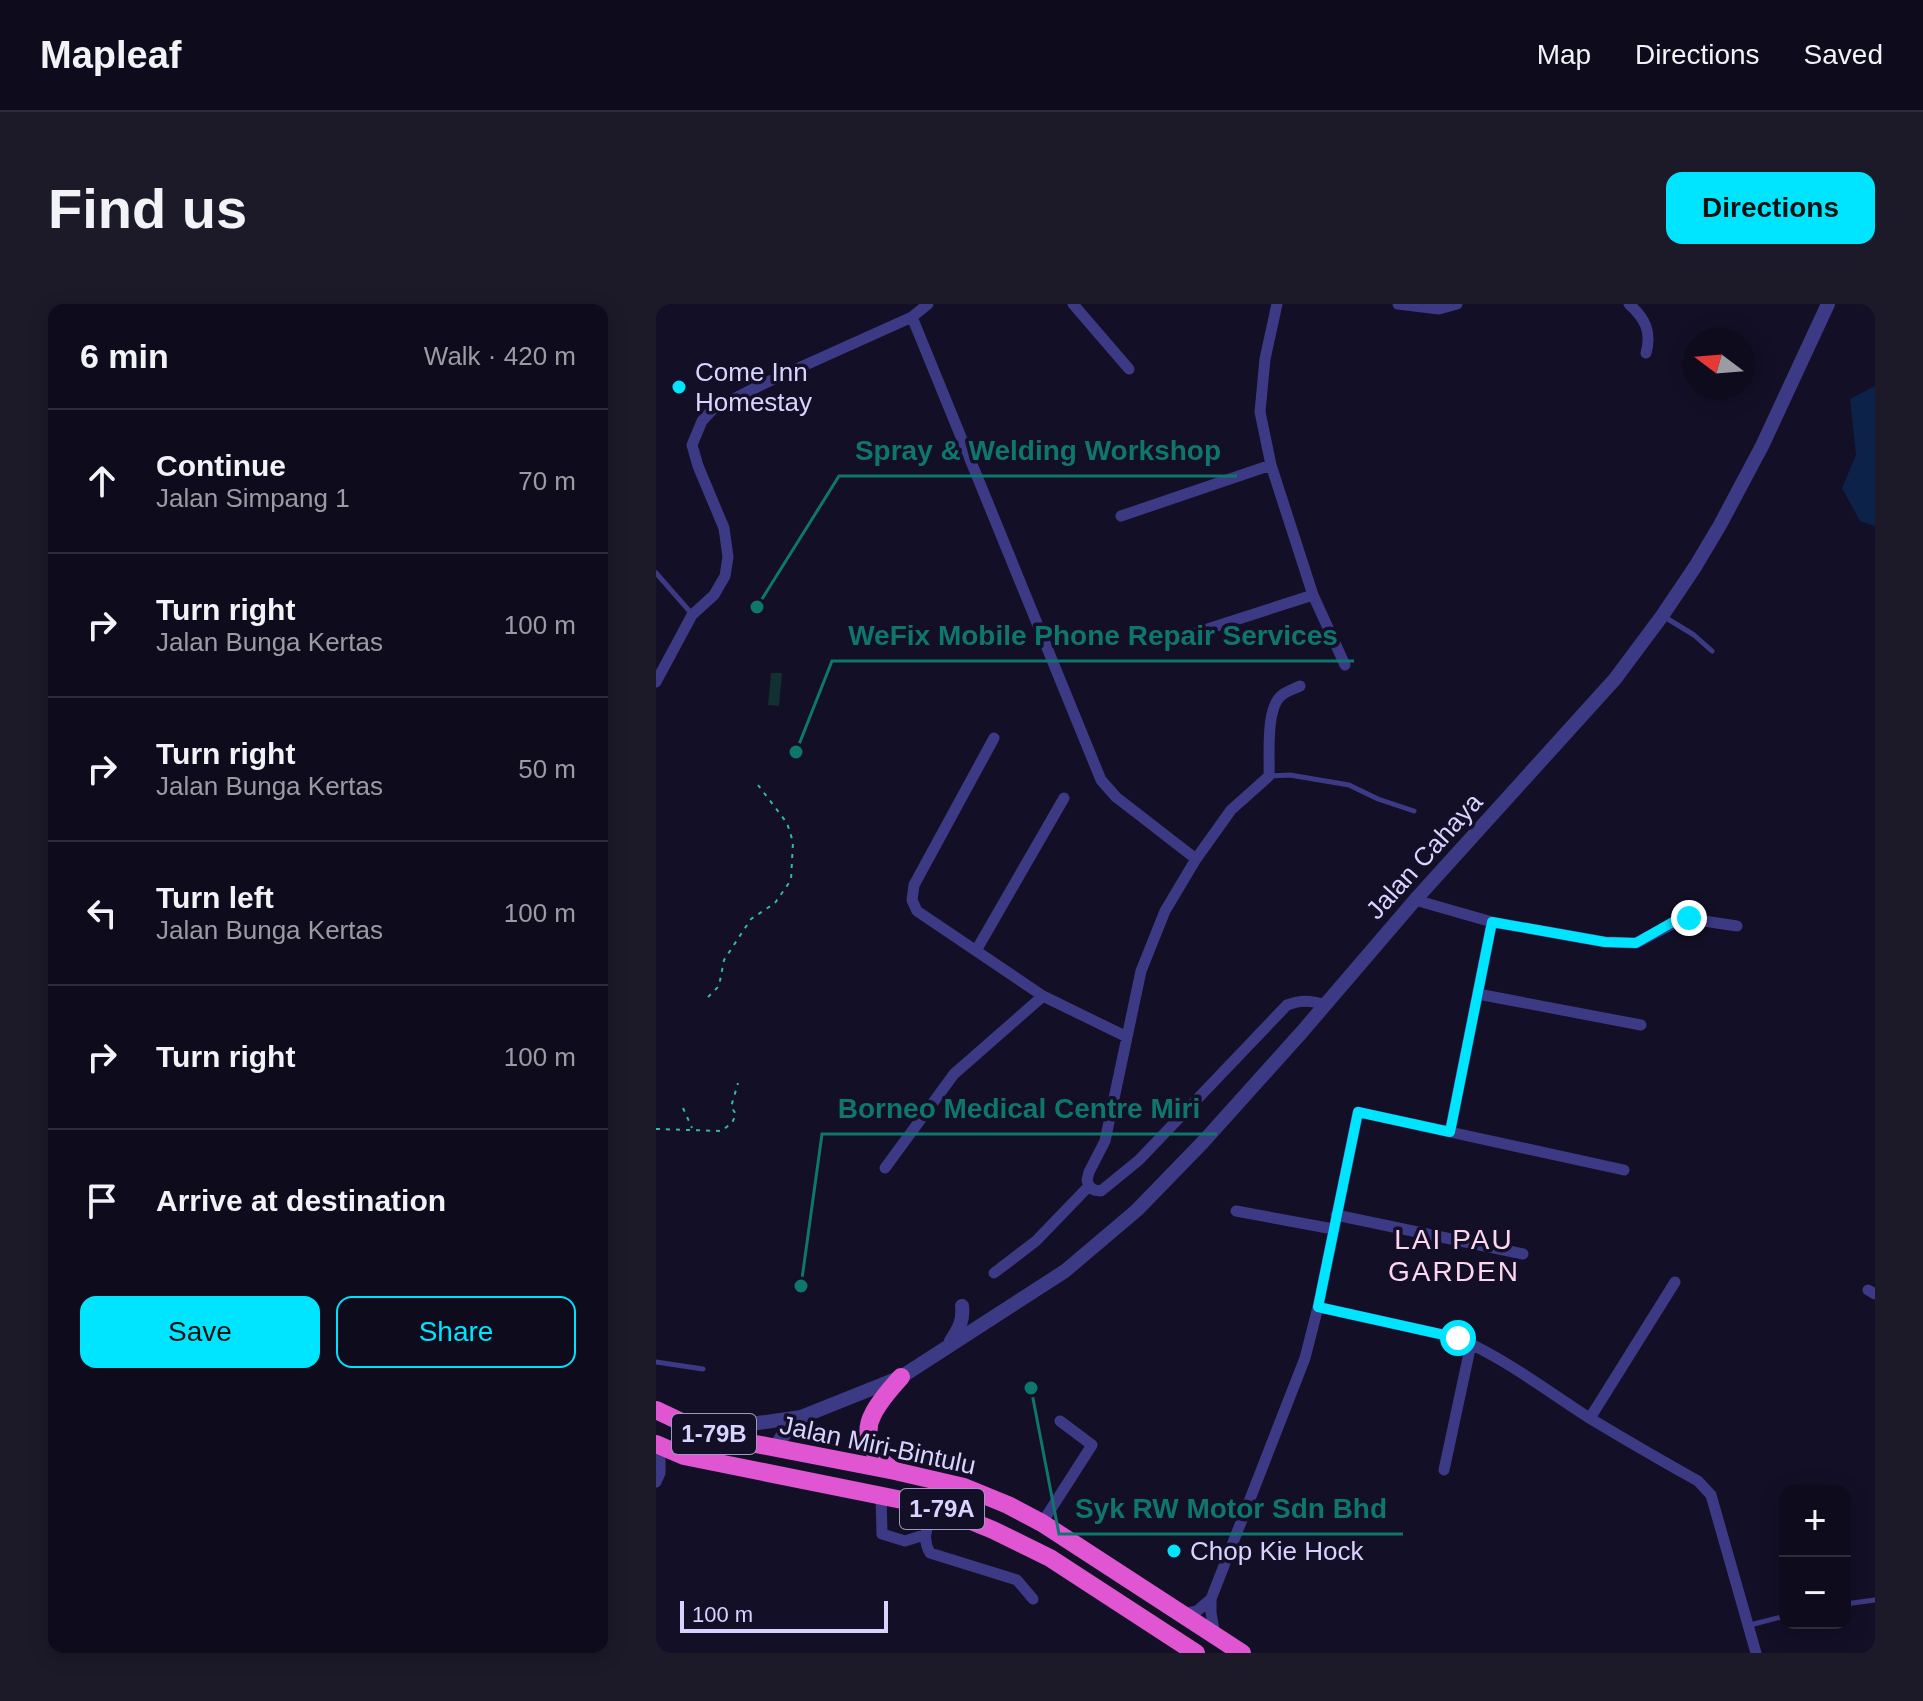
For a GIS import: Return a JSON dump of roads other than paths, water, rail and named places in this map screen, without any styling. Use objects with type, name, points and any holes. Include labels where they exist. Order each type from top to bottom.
[{"type":"highway","points":[[895,1471],[877,1456],[869,1428],[873,1414],[901,1377]]},
{"type":"highway","name":"Jalan Miri-Bintulu","points":[[656,1410],[725,1438],[964,1487],[1008,1505],[1042,1523],[1242,1653]]},
{"type":"highway","name":"Jalan Miri-Bintulu","points":[[658,1446],[684,1456],[937,1507],[1050,1558],[1196,1653]]},
{"type":"highway","points":[[775,1449],[785,1464],[830,1486]]},
{"type":"street","points":[[656,682],[692,615],[714,595],[725,576],[728,557],[724,528],[692,445],[702,421],[712,410],[912,317],[928,304]]},
{"type":"street","points":[[1073,304],[1129,369]]},
{"type":"street","points":[[1277,304],[1265,359],[1260,412],[1271,465],[1313,595],[1345,665]]},
{"type":"street","points":[[1398,304],[1439,309],[1457,304]]},
{"type":"street","points":[[1629,304],[1646,324],[1646,353]]},
{"type":"street","name":"Jalan Cahaya","points":[[801,1417],[901,1377],[1065,1271],[1137,1210],[1203,1142],[1415,900],[1615,679],[1662,616],[1695,567],[1742,486],[1828,304]]},
{"type":"street","points":[[912,317],[1101,780],[1116,797],[1196,859]]},
{"type":"street","points":[[1121,516],[1271,465]]},
{"type":"street","points":[[1167,642],[1313,595]]},
{"type":"street","points":[[1300,686],[1281,696],[1274,706],[1269,776],[1231,810],[1196,859],[1165,911],[1141,971],[1105,1141],[1089,1172],[1089,1186],[1101,1191],[1139,1160],[1287,1005],[1300,1000],[1325,1005]]},
{"type":"street","points":[[994,738],[914,885],[912,900],[917,911],[1043,996],[1127,1037]]},
{"type":"street","points":[[977,949],[1064,798]]},
{"type":"street","points":[[1415,900],[1492,922],[1605,942],[1636,943],[1684,918],[1737,926]]},
{"type":"street","points":[[1450,1132],[1492,922]]},
{"type":"street","points":[[1478,994],[1641,1025]]},
{"type":"street","points":[[885,1168],[954,1074],[1043,996]]},
{"type":"street","points":[[1183,1614],[1197,1611],[1211,1599],[1305,1358],[1358,1112],[1624,1170]]},
{"type":"street","points":[[994,1273],[1036,1241],[1089,1186]]},
{"type":"street","points":[[1236,1211],[1333,1229]]},
{"type":"street","points":[[1336,1215],[1523,1254]]},
{"type":"street","points":[[1590,1418],[1675,1282]]},
{"type":"street","points":[[946,1348],[961,1324],[962,1306]]},
{"type":"street","points":[[1318,1307],[1458,1338],[1698,1481],[1711,1495],[1756,1653]]},
{"type":"street","points":[[1444,1470],[1471,1344]]},
{"type":"street","points":[[684,1423],[751,1424],[801,1417]]},
{"type":"street","points":[[775,1449],[801,1417]]},
{"type":"street","points":[[1042,1523],[1092,1445],[1060,1421]]},
{"type":"street","points":[[656,1482],[660,1473],[658,1446]]},
{"type":"street","points":[[881,1495],[882,1534],[905,1541],[924,1535]]},
{"type":"street","points":[[937,1507],[924,1535],[930,1553],[1017,1580],[1033,1599]]},
{"type":"street","points":[[1211,1599],[1215,1635]]},
{"type":"lane","points":[[656,573],[692,615]]},
{"type":"lane","points":[[1662,616],[1694,635],[1712,651]]},
{"type":"lane","points":[[1269,776],[1290,775],[1349,785],[1414,811]]},
{"type":"lane","points":[[656,1362],[703,1369]]},
{"type":"lane","points":[[1851,1603],[1875,1600]]},
{"type":"lane","points":[[1749,1625],[1779,1618]]},
{"type":"water","points":[[1875,386],[1875,526],[1860,521],[1842,488],[1856,455],[1850,399]]},
{"type":"place","name":"Come Inn Homestay","points":[[679,387]]},
{"type":"place","name":"Spray & Welding Workshop","points":[[757,607]]},
{"type":"place","name":"WeFix Mobile Phone Repair Services","points":[[796,752]]},
{"type":"place","name":"Borneo Medical Centre Miri","points":[[801,1286]]},
{"type":"place","name":"Syk RW Motor Sdn Bhd","points":[[1031,1388]]},
{"type":"place","name":"Chop Kie Hock","points":[[1174,1551]]},
{"type":"district","name":"LAI PAU GARDEN","points":[[1454,1255]]}]
